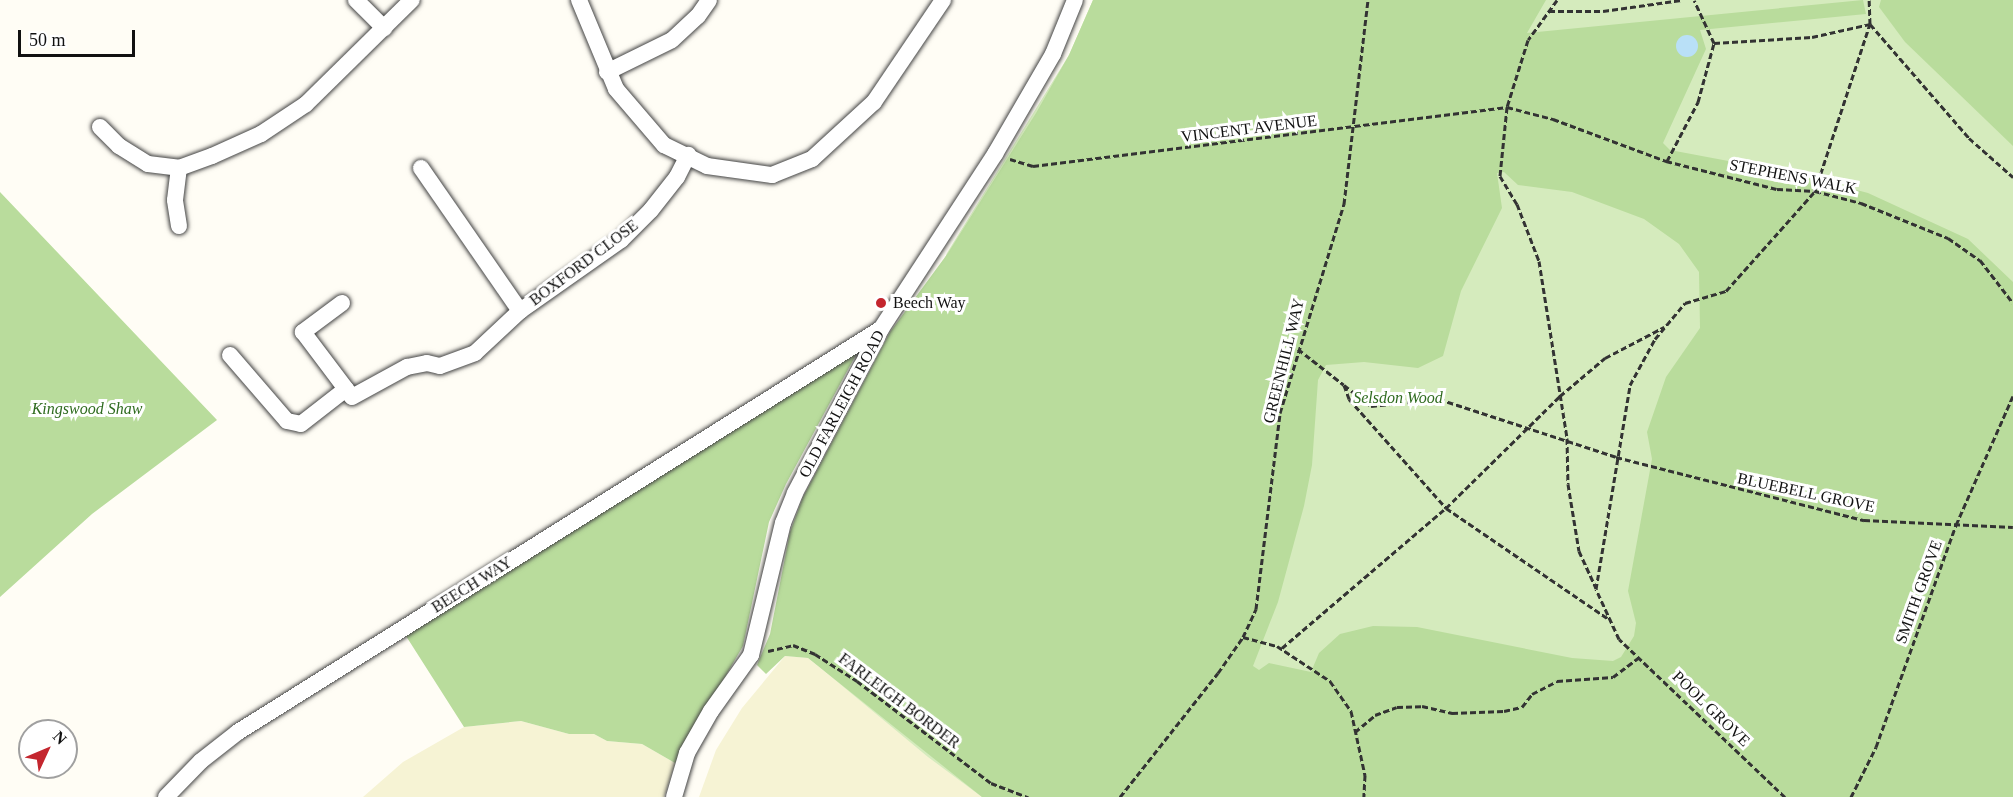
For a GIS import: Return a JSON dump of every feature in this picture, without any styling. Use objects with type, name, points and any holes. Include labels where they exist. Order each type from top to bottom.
[{"type":"street","points":[[356,0],[384,28]]},
{"type":"street","points":[[100,127],[119,146],[148,164],[179,168],[261,134],[306,104],[412,0]]},
{"type":"street","points":[[579,0],[616,89],[664,145],[707,166],[772,175],[812,159],[874,102],[943,0]]},
{"type":"street","points":[[607,72],[672,40],[698,16],[709,0]]},
{"type":"street","name":"OLD FARLEIGH ROAD","points":[[674,797],[687,753],[711,711],[751,655],[783,523],[795,493],[881,329],[995,154],[1053,54],[1075,0]]},
{"type":"street","name":"BOXFORD CLOSE","points":[[346,389],[352,397],[407,367],[427,363],[440,366],[475,353],[520,311],[621,240],[651,210],[677,177],[688,156]]},
{"type":"street","points":[[179,168],[175,200],[179,226]]},
{"type":"street","name":"BOXFORD CLOSE","points":[[421,168],[520,311]]},
{"type":"street","points":[[230,355],[287,421],[300,424],[346,389],[303,332],[342,303]]},
{"type":"street","name":"BEECH WAY","points":[[166,797],[201,761],[238,732],[881,329]]},
{"type":"path","name":"GREENHILL WAY","points":[[1120,797],[1243,637],[1256,609],[1280,413],[1344,204],[1356,129],[1368,0]]},
{"type":"path","points":[[1557,0],[1528,40],[1508,107],[1500,176],[1517,204],[1539,261],[1567,438],[1568,484],[1579,551],[1611,621]]},
{"type":"path","points":[[1549,11],[1603,11],[1681,0]]},
{"type":"path","points":[[1666,161],[1698,102],[1714,43],[1694,0]]},
{"type":"path","points":[[1596,588],[1616,457],[1630,385],[1666,326],[1685,303],[1726,291],[1815,191],[1870,24],[1869,0]]},
{"type":"path","points":[[1714,43],[1812,37],[1870,24]]},
{"type":"path","points":[[1870,24],[1969,138],[2013,177]]},
{"type":"path","name":"VINCENT AVENUE","points":[[995,154],[1033,166],[1356,129],[1508,107]]},
{"type":"path","name":"STEPHENS WALK","points":[[1508,107],[1553,119],[1666,161],[1777,189],[1815,191],[1861,203],[1948,238],[1980,260],[2013,303]]},
{"type":"path","points":[[1282,648],[1446,508],[1560,396],[1605,358],[1666,326]]},
{"type":"path","name":"BLUEBELL GROVE","points":[[1298,349],[1371,406],[1438,399],[1567,438],[1616,457],[1864,520],[2013,527]]},
{"type":"path","points":[[1344,385],[1349,399],[1446,508],[1611,621]]},
{"type":"path","name":"SMITH GROVE","points":[[1851,797],[1876,747],[1956,525],[2013,396]]},
{"type":"path","name":"POOL GROVE","points":[[1611,621],[1619,639],[1785,797]]},
{"type":"path","points":[[1243,637],[1282,648],[1330,681],[1351,711],[1365,775],[1364,797]]},
{"type":"path","name":"FARLEIGH BORDER","points":[[751,655],[793,645],[815,654],[856,681],[991,783],[1028,797]]},
{"type":"path","points":[[1355,732],[1375,716],[1397,707],[1422,706],[1452,713],[1513,709],[1557,681],[1613,677],[1640,657]]},
{"type":"shaded area","points":[[785,656],[808,658],[982,797],[699,797],[716,750],[742,708]]},
{"type":"shaded area","points":[[521,721],[569,734],[594,734],[607,741],[642,744],[675,763],[664,797],[363,797],[403,762],[464,727]]},
{"type":"green space","name":"Selsdon Wood","points":[[1093,0],[2013,0],[2013,797],[982,797],[928,757],[793,645],[947,253],[1069,55]]},
{"type":"green space","name":"Selsdon Wood","points":[[1093,0],[1546,0],[1527,33],[1863,0],[1866,14],[1700,30],[1706,49],[1663,143],[1670,150],[1792,173],[1868,193],[1968,239],[2013,282],[2013,797],[982,797],[808,658],[785,656],[766,674],[757,665],[770,634],[790,532],[803,497],[890,332],[948,253],[1036,113],[1069,55]],"holes":[[[1504,172],[1518,185],[1572,192],[1644,219],[1679,244],[1699,272],[1700,328],[1666,377],[1647,432],[1652,459],[1628,591],[1636,623],[1634,636],[1621,657],[1613,661],[1572,658],[1417,627],[1373,626],[1340,634],[1319,653],[1311,672],[1269,663],[1259,670],[1253,666],[1278,602],[1304,506],[1312,465],[1318,380],[1326,365],[1364,362],[1418,368],[1443,356],[1461,291],[1502,208],[1497,173]]]},
{"type":"green space","points":[[1881,0],[2013,0],[2013,146],[1905,42],[1879,7]]},
{"type":"green space","name":"Kingswood Shaw","points":[[0,192],[217,420],[92,514],[0,597]]},
{"type":"green space","points":[[858,351],[786,484],[769,522],[743,646],[675,763],[642,744],[607,741],[594,734],[569,734],[521,721],[464,727],[406,636]]},
{"type":"water","points":[[1687,35],[1695,38],[1698,46],[1695,54],[1687,57],[1679,54],[1676,46],[1679,38]]},
{"type":"place","name":"Beech Way","points":[[881,303]]}]
